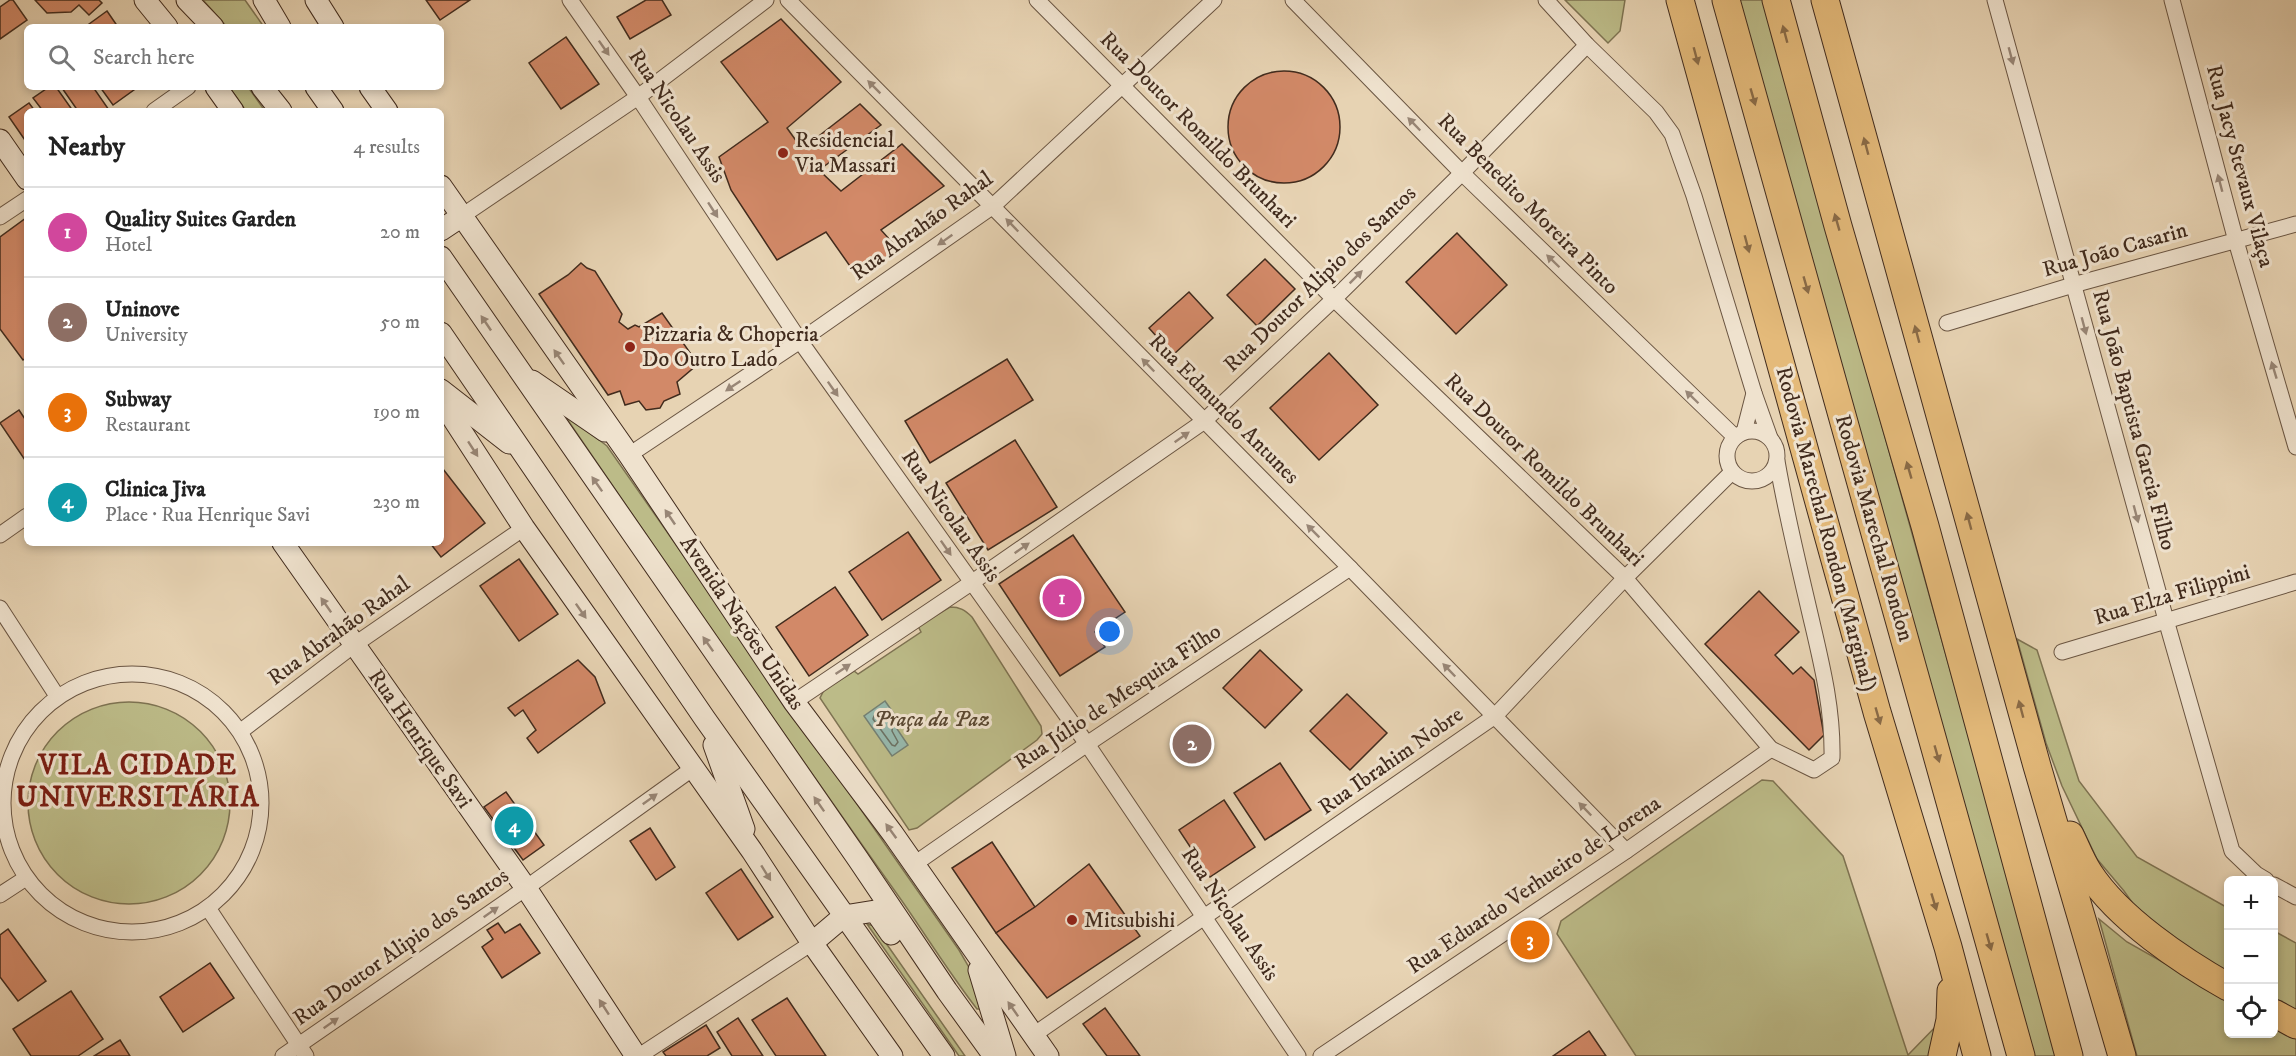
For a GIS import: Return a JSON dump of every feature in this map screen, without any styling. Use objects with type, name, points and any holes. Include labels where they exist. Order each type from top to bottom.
[{"type":"highway","name":"Rodovia Marechal Rondon (Marginal)","points":[[1680,0],[1877,712],[1948,947],[1977,1056]]},
{"type":"highway","name":"Rodovia Marechal Rondon","points":[[1726,0],[2020,1056]]},
{"type":"highway","points":[[1776,0],[1838,226],[1925,526],[2069,1056]]},
{"type":"highway","points":[[1825,0],[2037,766],[2122,1056]]},
{"type":"highway","points":[[2037,766],[2089,873],[2105,892],[2127,915],[2183,960],[2224,984]]},
{"type":"highway","points":[[1942,1056],[1947,1039],[1952,1002],[1948,947]]},
{"type":"highway","points":[[2278,1014],[2296,1025]]},
{"type":"main road","points":[[145,0],[165,24]]},
{"type":"main road","points":[[187,0],[210,24]]},
{"type":"main road","points":[[264,0],[278,24]]},
{"type":"main road","points":[[316,0],[331,24]]},
{"type":"main road","points":[[218,90],[231,108]]},
{"type":"main road","points":[[264,90],[279,108]]},
{"type":"main road","points":[[318,90],[331,108]]},
{"type":"main road","points":[[0,140],[24,175]]},
{"type":"main road","name":"Avenida Nações Unidas","points":[[444,190],[629,455],[794,702],[893,834],[1048,1056]]},
{"type":"main road","points":[[444,228],[462,216]]},
{"type":"main road","name":"Avenida Nações Unidas","points":[[444,261],[858,859],[946,991],[994,1056]]},
{"type":"main road","points":[[444,337],[705,719],[944,1056]]},
{"type":"main road","points":[[520,373],[616,438]]},
{"type":"main road","points":[[444,392],[527,457]]},
{"type":"main road","points":[[444,405],[524,528],[752,851],[812,943],[891,1056]]},
{"type":"main road","name":"Rua Henrique Savi","points":[[285,546],[526,888],[638,1056]]},
{"type":"main road","points":[[705,719],[752,851]]},
{"type":"main road","points":[[812,943],[844,916],[875,911],[928,988],[946,991]]},
{"type":"main road","points":[[974,953],[1005,1056]]},
{"type":"street","name":"Rua Nicolau Assis","points":[[570,0],[638,97],[800,341],[1087,744],[1298,1056]]},
{"type":"street","points":[[462,216],[638,97],[766,0]]},
{"type":"street","name":"Rua Edmundo Antunes","points":[[788,0],[1203,422],[1350,568],[1626,851]]},
{"type":"street","name":"Rua Doutor Romildo Brunhari","points":[[1037,0],[1334,299],[1625,578],[1771,749],[1815,770],[1832,758],[1833,726],[1828,690],[1783,499],[1777,461]]},
{"type":"street","name":"Rua Abrahão Rahal","points":[[629,455],[800,341],[993,206],[1214,0]]},
{"type":"street","name":"Rua Benedito Moreira Pinto","points":[[1293,0],[1462,173],[1739,435]]},
{"type":"street","points":[[1546,0],[1587,45],[1656,112],[1672,134],[1694,196],[1754,393],[1774,445],[1777,461],[1768,475],[1761,480],[1744,481],[1732,472],[1727,463],[1726,454],[1728,446],[1739,435],[1754,393]]},
{"type":"street","name":"Rua João Baptista Garcia Filho","points":[[1995,0],[2232,851],[2259,876]]},
{"type":"street","name":"Rua Jacy Stevaux Vilaça","points":[[2172,0],[2235,241],[2296,447]]},
{"type":"street","name":"Rua Doutor Alipio dos Santos","points":[[794,702],[1203,422],[1334,299],[1587,45]]},
{"type":"street","points":[[158,108],[184,90]]},
{"type":"street","points":[[0,218],[24,201]]},
{"type":"street","name":"Rua João Casarin","points":[[1947,323],[2073,285],[2296,224]]},
{"type":"street","points":[[1739,435],[1755,431],[1770,438]]},
{"type":"street","name":"Rua Ibrahim Nobre","points":[[1032,1036],[1495,716],[1625,578],[1732,472]]},
{"type":"street","points":[[1761,480],[1783,499]]},
{"type":"street","points":[[0,535],[24,518]]},
{"type":"street","name":"Rua Abrahão Rahal","points":[[241,731],[354,645],[524,528]]},
{"type":"street","name":"Rua Júlio de Mesquita Filho","points":[[913,865],[1087,744],[1350,568]]},
{"type":"street","name":"Rua Elza Filippini","points":[[2062,652],[2296,582]]},
{"type":"street","points":[[0,609],[57,696]]},
{"type":"street","points":[[136,673],[177,681],[213,701],[241,731],[258,767],[262,807],[259,826],[255,845],[237,880],[208,908],[171,927],[131,933],[91,926],[54,907],[26,878],[7,842],[2,801],[8,761],[28,725],[57,696],[95,678],[136,673]]},
{"type":"street","name":"Rua Eduardo Verhueiro de Lorena","points":[[1321,1056],[1626,851],[1771,749]]},
{"type":"street","name":"Rua Doutor Alipio dos Santos","points":[[283,1056],[303,1050],[692,769]]},
{"type":"street","points":[[0,895],[26,878]]},
{"type":"street","points":[[2278,887],[2296,897]]},
{"type":"street","points":[[208,908],[303,1050]]},
{"type":"street","points":[[638,1056],[812,943]]},
{"type":"green space","points":[[203,0],[245,0],[262,24],[224,24]]},
{"type":"green space","points":[[1565,0],[1625,0],[1620,31],[1608,43]]},
{"type":"green space","points":[[1739,0],[1763,0],[2058,1056],[2033,1056]]},
{"type":"green space","points":[[231,90],[250,90],[263,108],[244,108]]},
{"type":"green space","points":[[569,417],[607,446],[959,950],[970,969],[980,1009],[977,1009],[957,982],[817,781],[567,419]]},
{"type":"green space","name":"Praça da Paz","points":[[950,607],[962,609],[972,617],[1041,726],[1042,734],[917,828],[909,830],[820,698],[824,690],[854,671],[858,674],[921,632],[918,626]]},
{"type":"green space","points":[[2017,639],[2037,650],[2079,781],[2137,857],[2224,906],[2224,973],[2141,915],[2097,859],[2062,786],[2046,743]]},
{"type":"green space","points":[[119,702],[139,702],[158,706],[177,714],[201,731],[222,764],[228,783],[230,803],[228,823],[222,842],[201,875],[177,892],[158,900],[139,904],[119,904],[100,900],[81,892],[57,875],[40,851],[32,832],[28,813],[28,793],[32,774],[40,755],[57,731],[81,714],[100,706]]},
{"type":"green space","points":[[1762,780],[1773,781],[1843,856],[1908,1055],[1944,1018],[1933,1056],[1636,1056],[1557,934],[1561,921]]},
{"type":"green space","points":[[2099,919],[2127,942],[2224,997],[2224,1038],[2278,1038],[2278,1027],[2296,1038],[2296,1056],[2137,1056]]},
{"type":"green space","points":[[867,924],[874,926],[965,1056],[959,1056]]},
{"type":"green space","points":[[2278,933],[2296,943],[2296,1014],[2278,1004]]},
{"type":"water","points":[[885,701],[902,725],[897,729],[908,745],[892,756],[864,716]]},
{"type":"building","points":[[13,0],[27,20],[0,39],[0,7]]},
{"type":"building","points":[[35,0],[99,0],[102,3],[89,15],[79,5],[71,12],[47,13]]},
{"type":"building","points":[[426,0],[470,0],[440,20]]},
{"type":"building","points":[[646,0],[662,0],[671,15],[630,39],[617,17]]},
{"type":"building","points":[[107,11],[116,24],[89,24]]},
{"type":"building","name":"Residencial Via Massari","points":[[781,19],[841,82],[787,128],[802,149],[860,104],[881,125],[819,170],[841,191],[902,144],[944,186],[881,230],[899,250],[859,279],[826,232],[777,260],[731,190],[719,157],[768,122],[721,62]]},
{"type":"building","points":[[566,37],[599,84],[561,109],[529,63]]},
{"type":"building","points":[[1284,71],[1306,75],[1324,87],[1336,105],[1340,127],[1336,149],[1324,167],[1306,179],[1284,183],[1262,179],[1244,167],[1232,149],[1228,127],[1232,105],[1244,87],[1262,75]]},
{"type":"building","points":[[45,90],[58,90],[71,108],[41,108],[33,98]]},
{"type":"building","points":[[63,90],[95,90],[108,108],[76,108]]},
{"type":"building","points":[[102,90],[134,90],[113,105]]},
{"type":"building","points":[[29,103],[33,108],[24,108],[24,139],[9,117]]},
{"type":"building","points":[[24,219],[23,360],[0,329],[0,237]]},
{"type":"building","points":[[1457,233],[1507,285],[1456,334],[1406,282]]},
{"type":"building","points":[[1265,259],[1295,289],[1257,326],[1227,295]]},
{"type":"building","name":"Pizzaria & Choperia Do Outro Lado","points":[[581,263],[595,271],[622,314],[619,322],[628,329],[635,325],[639,327],[662,313],[698,364],[677,382],[680,394],[664,401],[660,408],[646,410],[639,401],[625,405],[620,391],[608,395],[539,294],[568,275]]},
{"type":"building","points":[[1189,292],[1213,318],[1173,355],[1149,328]]},
{"type":"building","points":[[1329,353],[1378,405],[1319,460],[1270,408]]},
{"type":"building","points":[[1007,359],[1033,400],[930,463],[905,421]]},
{"type":"building","points":[[19,410],[24,418],[24,459],[0,423]]},
{"type":"building","points":[[1015,440],[1057,507],[988,550],[946,483]]},
{"type":"building","points":[[444,470],[485,523],[441,557],[432,546],[444,546]]},
{"type":"building","points":[[908,532],[941,580],[882,620],[849,572]]},
{"type":"building","points":[[1073,535],[1125,612],[1095,632],[1105,647],[1060,676],[999,584]]},
{"type":"building","points":[[519,559],[558,614],[519,641],[480,586]]},
{"type":"building","points":[[835,587],[868,635],[809,676],[776,627]]},
{"type":"building","points":[[1759,591],[1799,632],[1775,655],[1793,674],[1801,667],[1814,680],[1824,735],[1809,750],[1705,644]]},
{"type":"building","points":[[1260,650],[1302,690],[1265,728],[1223,688]]},
{"type":"building","points":[[578,660],[595,677],[605,703],[538,753],[527,738],[536,730],[523,710],[515,716],[508,708]]},
{"type":"building","points":[[1347,694],[1387,733],[1350,770],[1310,731]]},
{"type":"building","points":[[1280,763],[1311,810],[1265,840],[1234,793]]},
{"type":"building","points":[[506,792],[544,845],[523,860],[484,807]]},
{"type":"building","points":[[1224,800],[1255,847],[1210,877],[1179,830]]},
{"type":"building","points":[[650,828],[675,867],[656,880],[630,841]]},
{"type":"building","name":"Mitsubishi","points":[[992,842],[1035,907],[996,933],[952,868]]},
{"type":"building","name":"Mitsubishi","points":[[1089,864],[1140,936],[1047,998],[996,933],[1035,907]]},
{"type":"building","points":[[741,869],[773,917],[738,940],[706,893]]},
{"type":"building","points":[[498,923],[505,933],[520,924],[540,953],[502,978],[482,947],[493,939],[487,930]]},
{"type":"building","points":[[8,929],[46,981],[18,1001],[0,977],[0,935]]},
{"type":"building","points":[[210,963],[234,998],[183,1032],[160,997]]},
{"type":"building","points":[[71,991],[103,1039],[78,1056],[31,1056],[13,1029]]},
{"type":"building","points":[[787,998],[826,1056],[776,1056],[752,1020]]},
{"type":"building","points":[[1105,1008],[1140,1056],[1107,1056],[1083,1024]]},
{"type":"building","points":[[738,1018],[763,1056],[732,1056],[717,1032]]},
{"type":"building","points":[[706,1025],[720,1048],[707,1056],[666,1056],[663,1052]]},
{"type":"building","points":[[1589,1031],[1606,1056],[1553,1056]]},
{"type":"building","points":[[120,1040],[130,1056],[94,1056]]},
{"type":"place","name":"Residencial Via Massari","points":[[783,153]]},
{"type":"place","name":"Pizzaria & Choperia Do Outro Lado","points":[[630,347]]},
{"type":"place","name":"Quality Suites Garden","points":[[1062,598]]},
{"type":"place","name":"Uninove","points":[[1192,744]]},
{"type":"place","name":"Clinica Jiva","points":[[514,826]]},
{"type":"place","name":"Mitsubishi","points":[[1072,920]]},
{"type":"place","name":"Subway","points":[[1530,940]]},
{"type":"district","name":"VILA CIDADE UNIVERSITÁRIA","points":[[138,781]]}]
